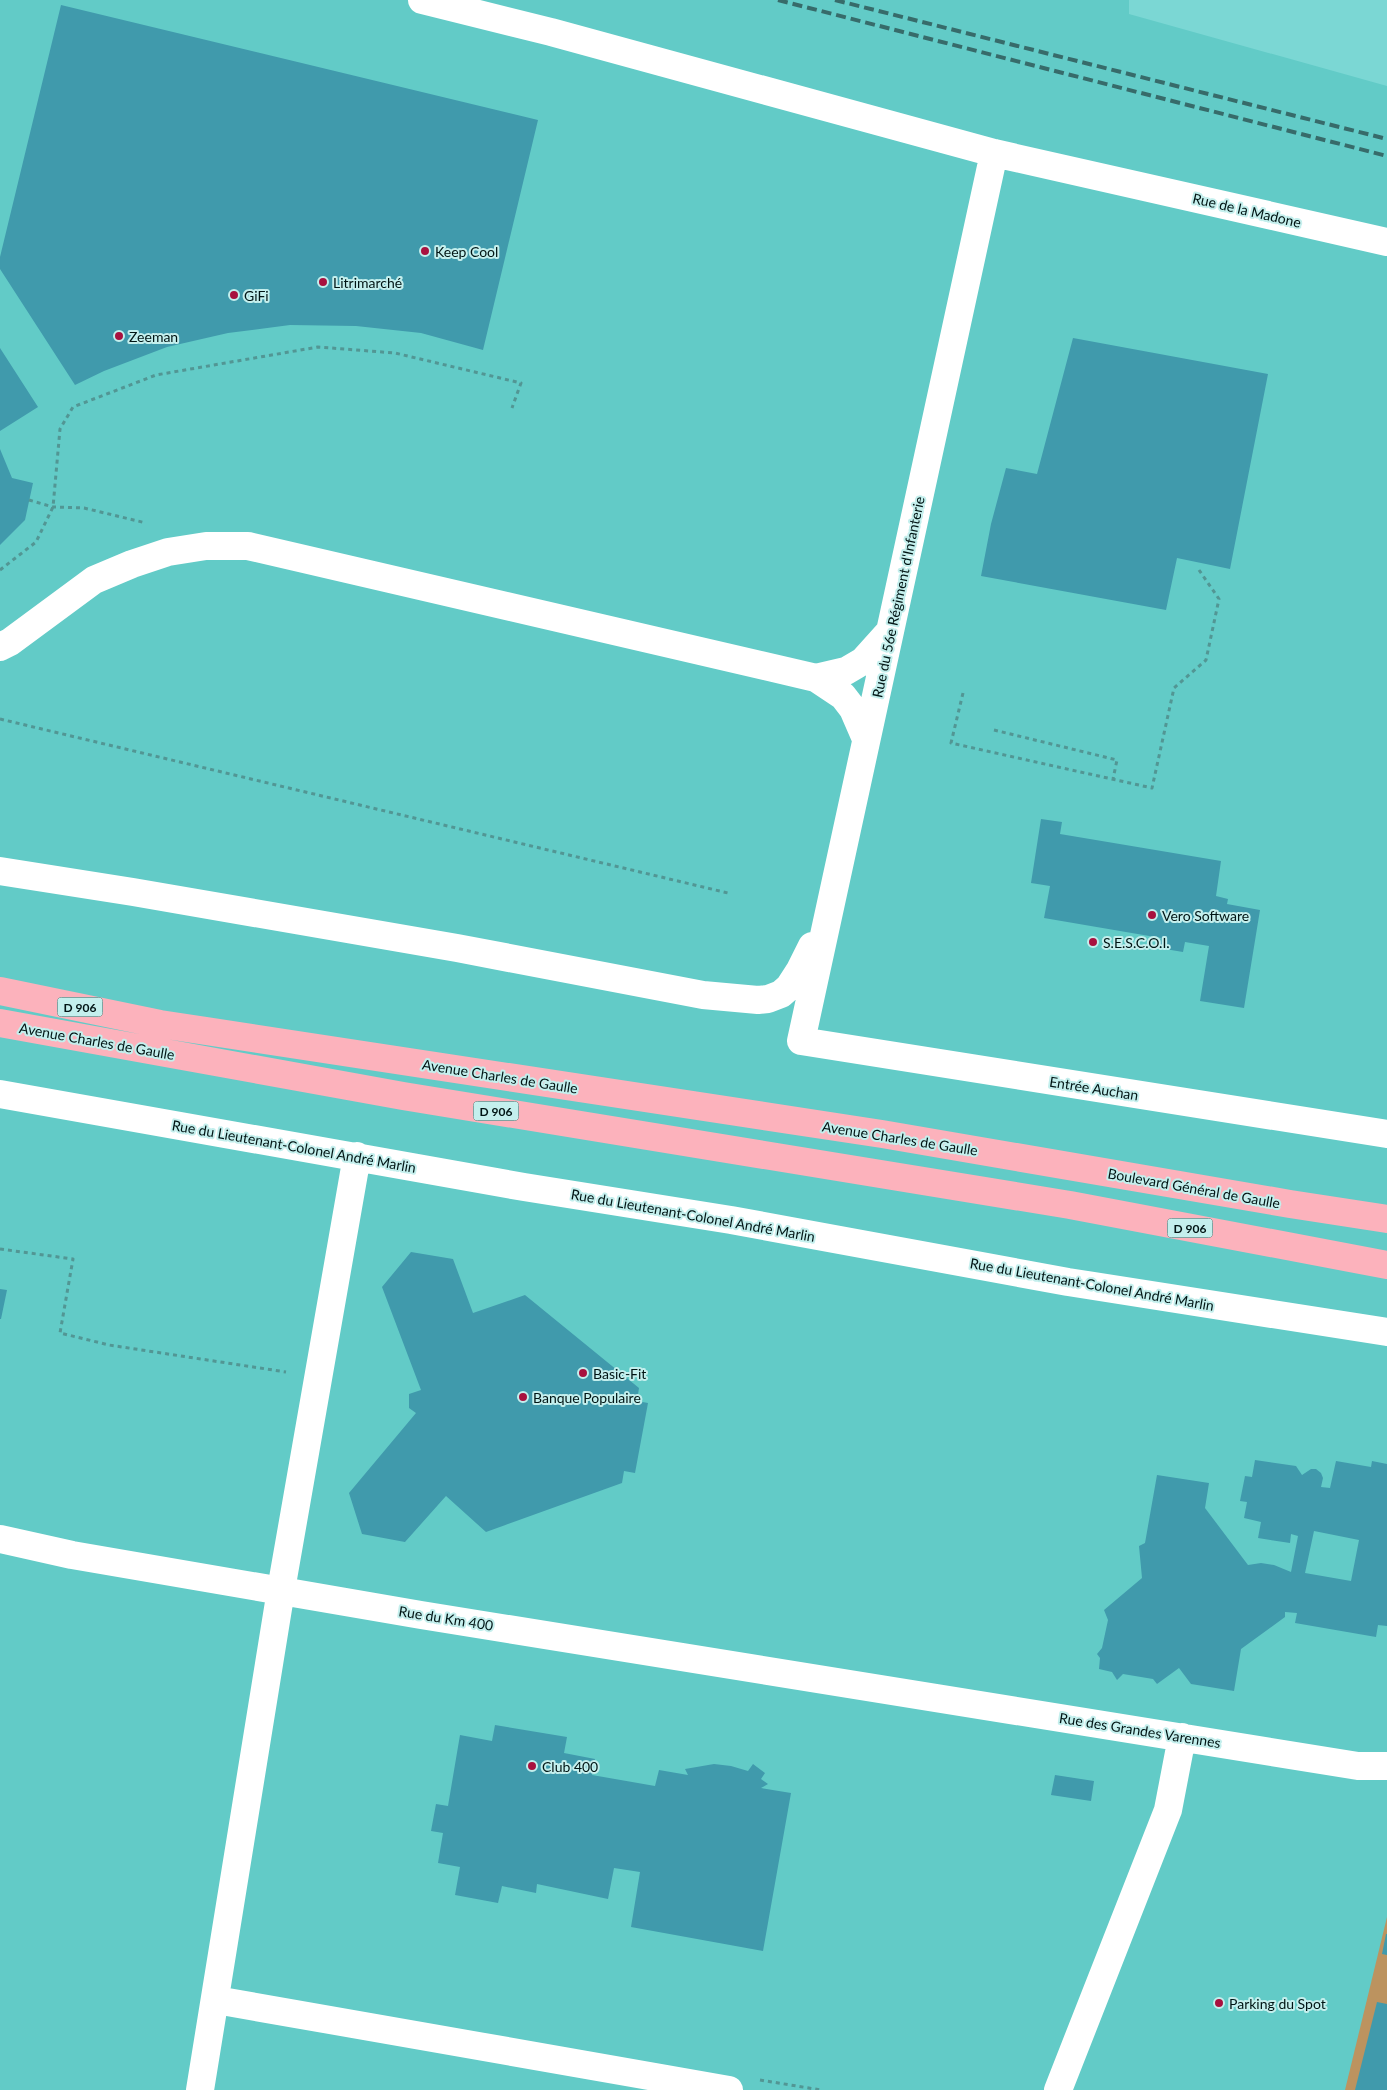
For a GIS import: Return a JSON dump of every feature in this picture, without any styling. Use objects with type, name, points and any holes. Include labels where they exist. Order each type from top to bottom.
[{"type":"main road","name":"Avenue Charles de Gaulle","points":[[0,991],[160,1024],[882,1134],[1002,1155]]},
{"type":"main road","name":"Avenue Charles de Gaulle","points":[[0,1023],[404,1096],[992,1192],[1387,1265]]},
{"type":"main road","name":"Boulevard Général de Gaulle","points":[[1002,1155],[1387,1219]]},
{"type":"street","name":"Rue de la Madone","points":[[422,0],[551,32],[994,153],[1387,242]]},
{"type":"street","name":"Rue du 56e Régiment d'Infanterie","points":[[801,1041],[866,739],[892,630],[994,153]]},
{"type":"street","points":[[0,647],[10,642],[94,580],[132,564],[168,552],[206,546],[248,546],[816,678],[843,696],[853,709],[866,739]]},
{"type":"street","points":[[816,678],[846,671],[863,660],[892,630]]},
{"type":"street","points":[[0,870],[458,948],[703,994],[758,1000],[768,999],[781,994],[789,987],[800,970],[827,917]]},
{"type":"street","name":"Entrée Auchan","points":[[801,1041],[1387,1134]]},
{"type":"street","name":"Rue du Lieutenant-Colonel André Marlin","points":[[0,1094],[524,1186],[731,1220],[1068,1282],[1387,1332]]},
{"type":"street","points":[[200,2090],[282,1590],[357,1156]]},
{"type":"street","name":"Rue du Km 400","points":[[0,1539],[72,1555],[421,1615],[894,1690]]},
{"type":"street","name":"Rue des Grandes Varennes","points":[[894,1690],[1358,1766],[1387,1766]]},
{"type":"street","points":[[1058,2090],[1168,1810],[1182,1737]]},
{"type":"street","points":[[216,2000],[729,2090]]},
{"type":"path","points":[[0,570],[36,542],[54,507],[60,429],[72,407],[156,375],[318,347],[396,353],[521,383],[512,408]]},
{"type":"path","points":[[29,500],[54,507],[84,508],[153,525]]},
{"type":"path","points":[[963,693],[950,743],[1152,788],[1174,688],[1206,660],[1219,599],[1199,570]]},
{"type":"path","points":[[0,719],[728,893]]},
{"type":"path","points":[[994,730],[1117,760],[1113,779]]},
{"type":"path","points":[[0,1249],[73,1259],[60,1333],[109,1345],[318,1378]]},
{"type":"shaded area","points":[[0,0],[1129,0],[1129,14],[1387,86],[1387,2090],[0,2090]]},
{"type":"shaded area","points":[[1387,1917],[1387,2090],[1345,2090]]},
{"type":"building","points":[[61,5],[538,120],[483,350],[421,333],[356,326],[290,325],[228,333],[167,347],[104,371],[75,385],[0,269],[0,257]]},
{"type":"building","points":[[1073,338],[1268,374],[1230,569],[1177,558],[1166,610],[981,576],[991,524],[1006,468],[1037,474]]},
{"type":"building","points":[[0,348],[38,407],[0,431]]},
{"type":"building","points":[[0,449],[12,478],[33,483],[25,520],[0,545]]},
{"type":"building","name":"Vero Software","points":[[1041,819],[1062,822],[1060,834],[1221,861],[1216,896],[1228,899],[1227,904],[1260,910],[1244,1008],[1200,1001],[1209,946],[1185,942],[1183,952],[1159,948],[1161,938],[1044,918],[1050,886],[1031,883]]},
{"type":"building","name":"Banque Populaire","points":[[411,1252],[453,1259],[473,1313],[525,1295],[639,1388],[637,1401],[648,1403],[635,1473],[624,1471],[622,1483],[486,1532],[446,1496],[405,1542],[362,1534],[349,1493],[416,1413],[409,1408],[409,1394],[421,1390],[382,1287]]},
{"type":"building","points":[[0,1289],[7,1290],[1,1319],[0,1319]]},
{"type":"building","points":[[1255,1460],[1296,1466],[1302,1475],[1311,1469],[1316,1469],[1323,1478],[1321,1487],[1330,1488],[1336,1461],[1371,1467],[1372,1461],[1387,1464],[1387,1626],[1378,1625],[1376,1637],[1295,1623],[1297,1613],[1285,1612],[1285,1617],[1241,1649],[1234,1691],[1191,1684],[1179,1668],[1157,1684],[1153,1679],[1123,1674],[1117,1680],[1112,1672],[1099,1669],[1100,1658],[1097,1654],[1102,1648],[1108,1620],[1104,1610],[1142,1578],[1139,1546],[1145,1543],[1157,1475],[1209,1483],[1205,1508],[1248,1565],[1261,1563],[1274,1565],[1291,1572],[1298,1536],[1291,1534],[1290,1543],[1258,1538],[1261,1522],[1244,1518],[1247,1502],[1240,1501],[1245,1476],[1252,1477]],"holes":[[[1314,1531],[1359,1540],[1351,1581],[1305,1573]]]},
{"type":"building","points":[[495,1725],[567,1737],[564,1753],[595,1759],[592,1775],[655,1786],[659,1770],[688,1775],[685,1769],[714,1764],[748,1771],[753,1764],[765,1773],[761,1779],[768,1784],[761,1788],[791,1793],[763,1951],[631,1927],[640,1872],[614,1868],[608,1899],[537,1884],[536,1893],[502,1886],[498,1903],[455,1895],[460,1867],[438,1863],[443,1833],[431,1831],[436,1804],[448,1806],[460,1735],[492,1741]]},
{"type":"building","points":[[1055,1775],[1094,1781],[1091,1801],[1051,1795]]},
{"type":"building","points":[[1387,1934],[1387,1955],[1382,1954]]},
{"type":"building","points":[[1377,2002],[1387,2004],[1387,2090],[1355,2090]]},
{"type":"railway","points":[[778,0],[1387,156]]},
{"type":"railway","points":[[835,0],[1387,139]]},
{"type":"place","name":"Keep Cool","points":[[425,251]]},
{"type":"place","name":"Litrimarché","points":[[323,282]]},
{"type":"place","name":"GiFi","points":[[234,295]]},
{"type":"place","name":"Zeeman","points":[[119,336]]},
{"type":"place","name":"Vero Software","points":[[1152,915]]},
{"type":"place","name":"S.E.S.C.O.I.","points":[[1093,942]]},
{"type":"place","name":"Basic-Fit","points":[[583,1373]]},
{"type":"place","name":"Banque Populaire","points":[[523,1397]]},
{"type":"place","name":"Club 400","points":[[532,1766]]},
{"type":"place","name":"Parking du Spot","points":[[1219,2003]]}]
